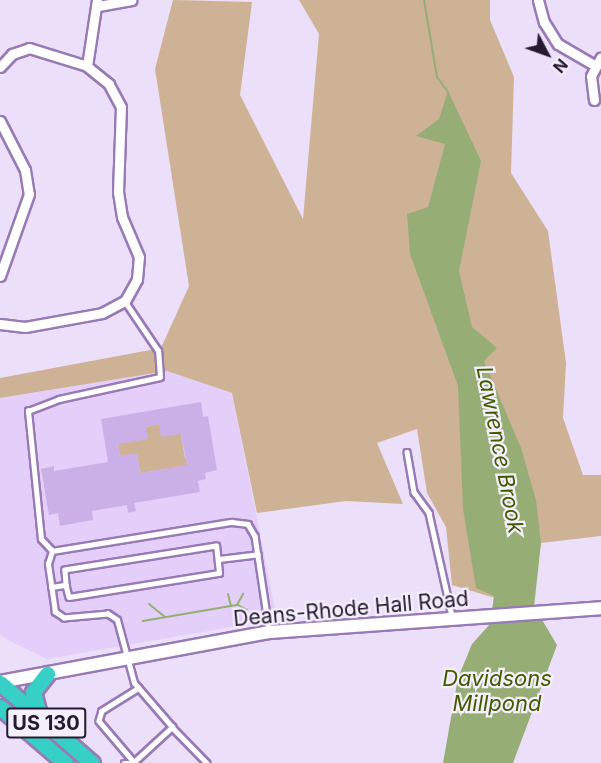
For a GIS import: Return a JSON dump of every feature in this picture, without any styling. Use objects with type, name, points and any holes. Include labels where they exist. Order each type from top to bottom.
[{"type":"highway","points":[[40,717],[33,692],[47,674]]},
{"type":"highway","name":"US 130","points":[[0,683],[92,763]]},
{"type":"highway","name":"US 130","points":[[0,707],[65,763]]},
{"type":"street","points":[[87,66],[97,3],[131,0]]},
{"type":"street","points":[[538,0],[543,22],[558,44],[594,64]]},
{"type":"street","points":[[0,67],[12,54],[29,48],[87,66],[109,84],[121,107],[118,192],[122,217],[139,257],[137,279],[125,301],[102,313],[25,327],[0,324]]},
{"type":"street","points":[[594,100],[594,64],[601,57]]},
{"type":"street","points":[[0,121],[25,170],[29,194],[0,276]]},
{"type":"street","name":"Deans-Rhode Hall Road","points":[[0,683],[269,632],[601,608]]},
{"type":"lane","points":[[125,301],[158,351],[160,377],[59,399],[28,411],[41,539],[52,551],[51,587],[55,612],[64,618],[108,614],[117,620],[126,659],[139,688],[207,763]]},
{"type":"lane","points":[[407,452],[414,492],[429,513],[452,619]]},
{"type":"lane","points":[[52,551],[232,522],[248,524],[258,554],[269,632]]},
{"type":"lane","points":[[216,546],[219,559],[219,573],[209,575],[69,597],[66,585],[65,570],[216,546]]},
{"type":"lane","points":[[219,559],[258,554]]},
{"type":"lane","points":[[51,587],[66,585]]},
{"type":"lane","points":[[134,762],[99,722],[102,711],[139,688]]},
{"type":"lane","points":[[124,763],[134,762],[172,727]]},
{"type":"shaded area","points":[[173,0],[252,2],[240,95],[303,219],[319,34],[299,0],[490,0],[490,20],[514,77],[511,173],[548,231],[566,363],[563,418],[583,475],[601,475],[601,536],[541,543],[532,600],[512,603],[452,585],[446,527],[427,493],[417,429],[377,443],[403,504],[346,501],[257,513],[232,393],[167,371],[0,398],[0,378],[161,348],[189,286],[155,69]]},
{"type":"shaded area","points":[[167,371],[232,393],[277,619],[47,659],[0,635],[0,398]]},
{"type":"shaded area","points":[[159,424],[181,434],[185,458],[198,464],[140,473],[137,454],[120,456],[118,444],[146,427]]},
{"type":"water","name":"Davidsons Millpond","points":[[448,91],[481,161],[459,271],[472,327],[497,348],[484,361],[521,448],[536,500],[541,543],[533,616],[541,618],[557,645],[513,763],[443,763],[458,678],[472,644],[490,624],[494,596],[476,588],[463,509],[458,386],[410,254],[407,214],[428,207],[445,144],[416,136],[439,119]]},
{"type":"building","points":[[201,402],[203,417],[208,416],[217,470],[205,473],[206,479],[198,481],[200,492],[134,503],[136,511],[128,513],[127,505],[92,511],[93,520],[60,526],[58,513],[49,515],[41,469],[54,466],[54,471],[108,462],[101,419]],"holes":[[[159,424],[161,437],[181,434],[187,465],[140,473],[137,453],[120,456],[118,444],[148,439],[146,427]]]},
{"type":"waterway","name":"Lawrence Brook","points":[[424,0],[437,77],[448,92]]},
{"type":"waterway","points":[[228,594],[231,606]]},
{"type":"waterway","points":[[143,621],[237,605],[243,594]]},
{"type":"waterway","points":[[149,604],[165,617]]},
{"type":"waterway","points":[[238,605],[247,610]]}]
